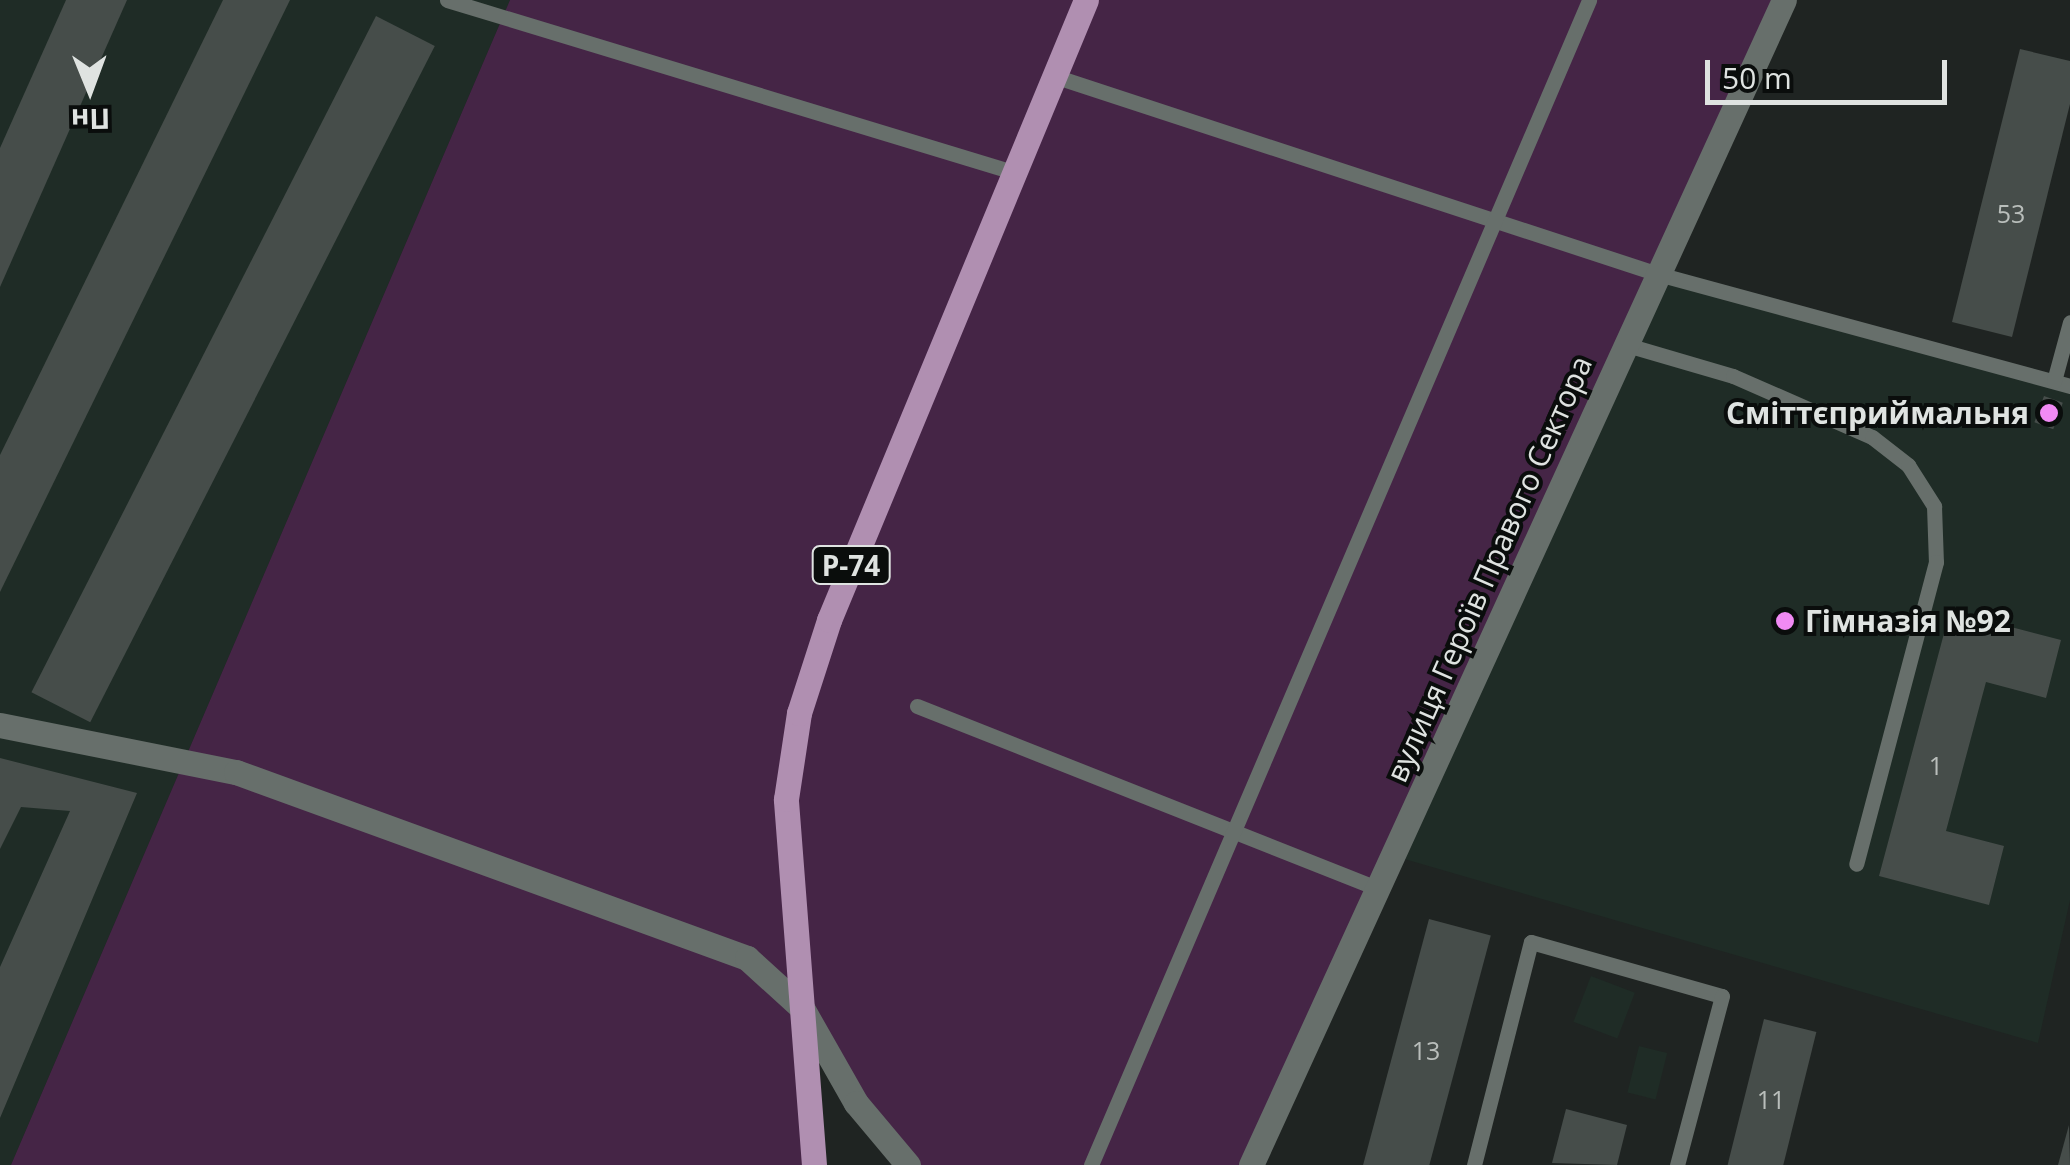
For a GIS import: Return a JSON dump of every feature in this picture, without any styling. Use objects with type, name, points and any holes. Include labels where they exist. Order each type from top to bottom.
[{"type":"main road","name":"Р-74","points":[[814,1165],[786,799],[799,712],[828,620],[1086,0]]},
{"type":"street","name":"вулиця Героїв Правого Сектора","points":[[1251,1165],[1784,0]]},
{"type":"street","points":[[0,725],[236,772],[747,958],[802,1008],[856,1104],[908,1165]]},
{"type":"lane","points":[[447,0],[1013,172]]},
{"type":"lane","points":[[1091,1165],[1588,0]]},
{"type":"lane","points":[[1054,76],[1658,274],[2062,384],[2070,322]]},
{"type":"lane","points":[[1626,345],[1733,376],[1872,437],[1908,465],[1934,506],[1936,562],[1856,864]]},
{"type":"lane","points":[[917,706],[1380,889]]},
{"type":"lane","points":[[1474,1165],[1531,942],[1722,996],[1676,1165]]},
{"type":"shaded area","points":[[0,0],[510,0],[11,1165],[0,1165]]},
{"type":"shaded area","points":[[510,0],[1784,0],[1251,1165],[908,1165],[803,1010],[814,1165],[11,1165]]},
{"type":"shaded area","name":"Гімназія №92","points":[[1658,274],[2070,386],[2070,900],[2038,1043],[1394,856]]},
{"type":"shaded area","points":[[1591,976],[1635,993],[1617,1039],[1573,1022]]},
{"type":"shaded area","points":[[1639,1046],[1667,1053],[1656,1100],[1627,1093]]},
{"type":"building","points":[[66,0],[127,0],[0,287],[0,148]]},
{"type":"building","points":[[223,0],[290,0],[0,592],[0,455]]},
{"type":"building","points":[[376,16],[435,46],[90,722],[31,692]]},
{"type":"building","points":[[2020,49],[2070,61],[2070,104],[2012,337],[1952,322]]},
{"type":"building","name":"Сміттєприймальня","points":[[2044,396],[2063,403],[2053,429],[2034,422]]},
{"type":"building","points":[[1950,611],[2061,640],[2046,698],[1986,682],[1946,831],[2004,846],[1989,905],[1879,876]]},
{"type":"building","points":[[0,758],[137,793],[0,1118],[0,967],[70,811],[21,807],[0,849]]},
{"type":"building","points":[[1429,919],[1491,936],[1429,1165],[1363,1165]]},
{"type":"building","points":[[1764,1019],[1816,1032],[1783,1165],[1728,1165]]},
{"type":"building","points":[[1566,1109],[1627,1125],[1617,1165],[1552,1163]]},
{"type":"building","points":[[2069,1125],[2070,1165],[2058,1165]]},
{"type":"place","name":"Сміттєприймальня","points":[[2049,413]]},
{"type":"place","name":"Гімназія №92","points":[[1785,621]]}]
